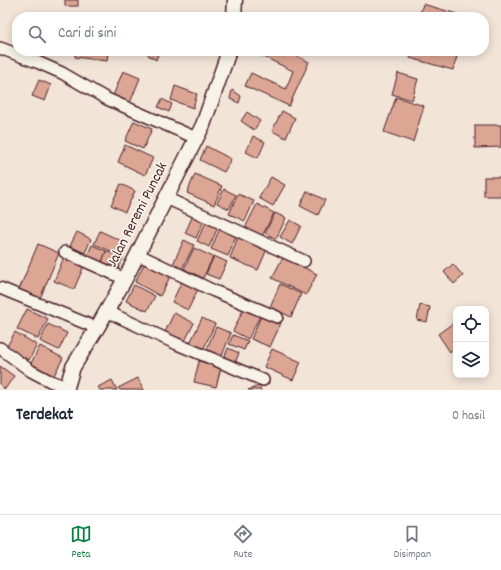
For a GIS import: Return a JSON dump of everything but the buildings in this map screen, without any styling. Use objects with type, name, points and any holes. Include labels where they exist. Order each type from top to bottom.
[{"type":"street","points":[[234,12],[235,0]]},
{"type":"street","points":[[0,48],[12,53]]},
{"type":"street","points":[[21,56],[62,73],[107,99],[196,138]]},
{"type":"street","name":"Jalan Reremi Puncak","points":[[67,388],[73,367],[125,279],[203,125],[227,56]]},
{"type":"street","points":[[166,198],[304,261]]},
{"type":"street","points":[[65,252],[125,279]]},
{"type":"street","points":[[137,254],[214,290],[277,317]]},
{"type":"street","points":[[0,288],[97,328]]},
{"type":"street","points":[[106,311],[177,344],[263,380]]},
{"type":"street","points":[[0,348],[31,371],[67,388]]}]
